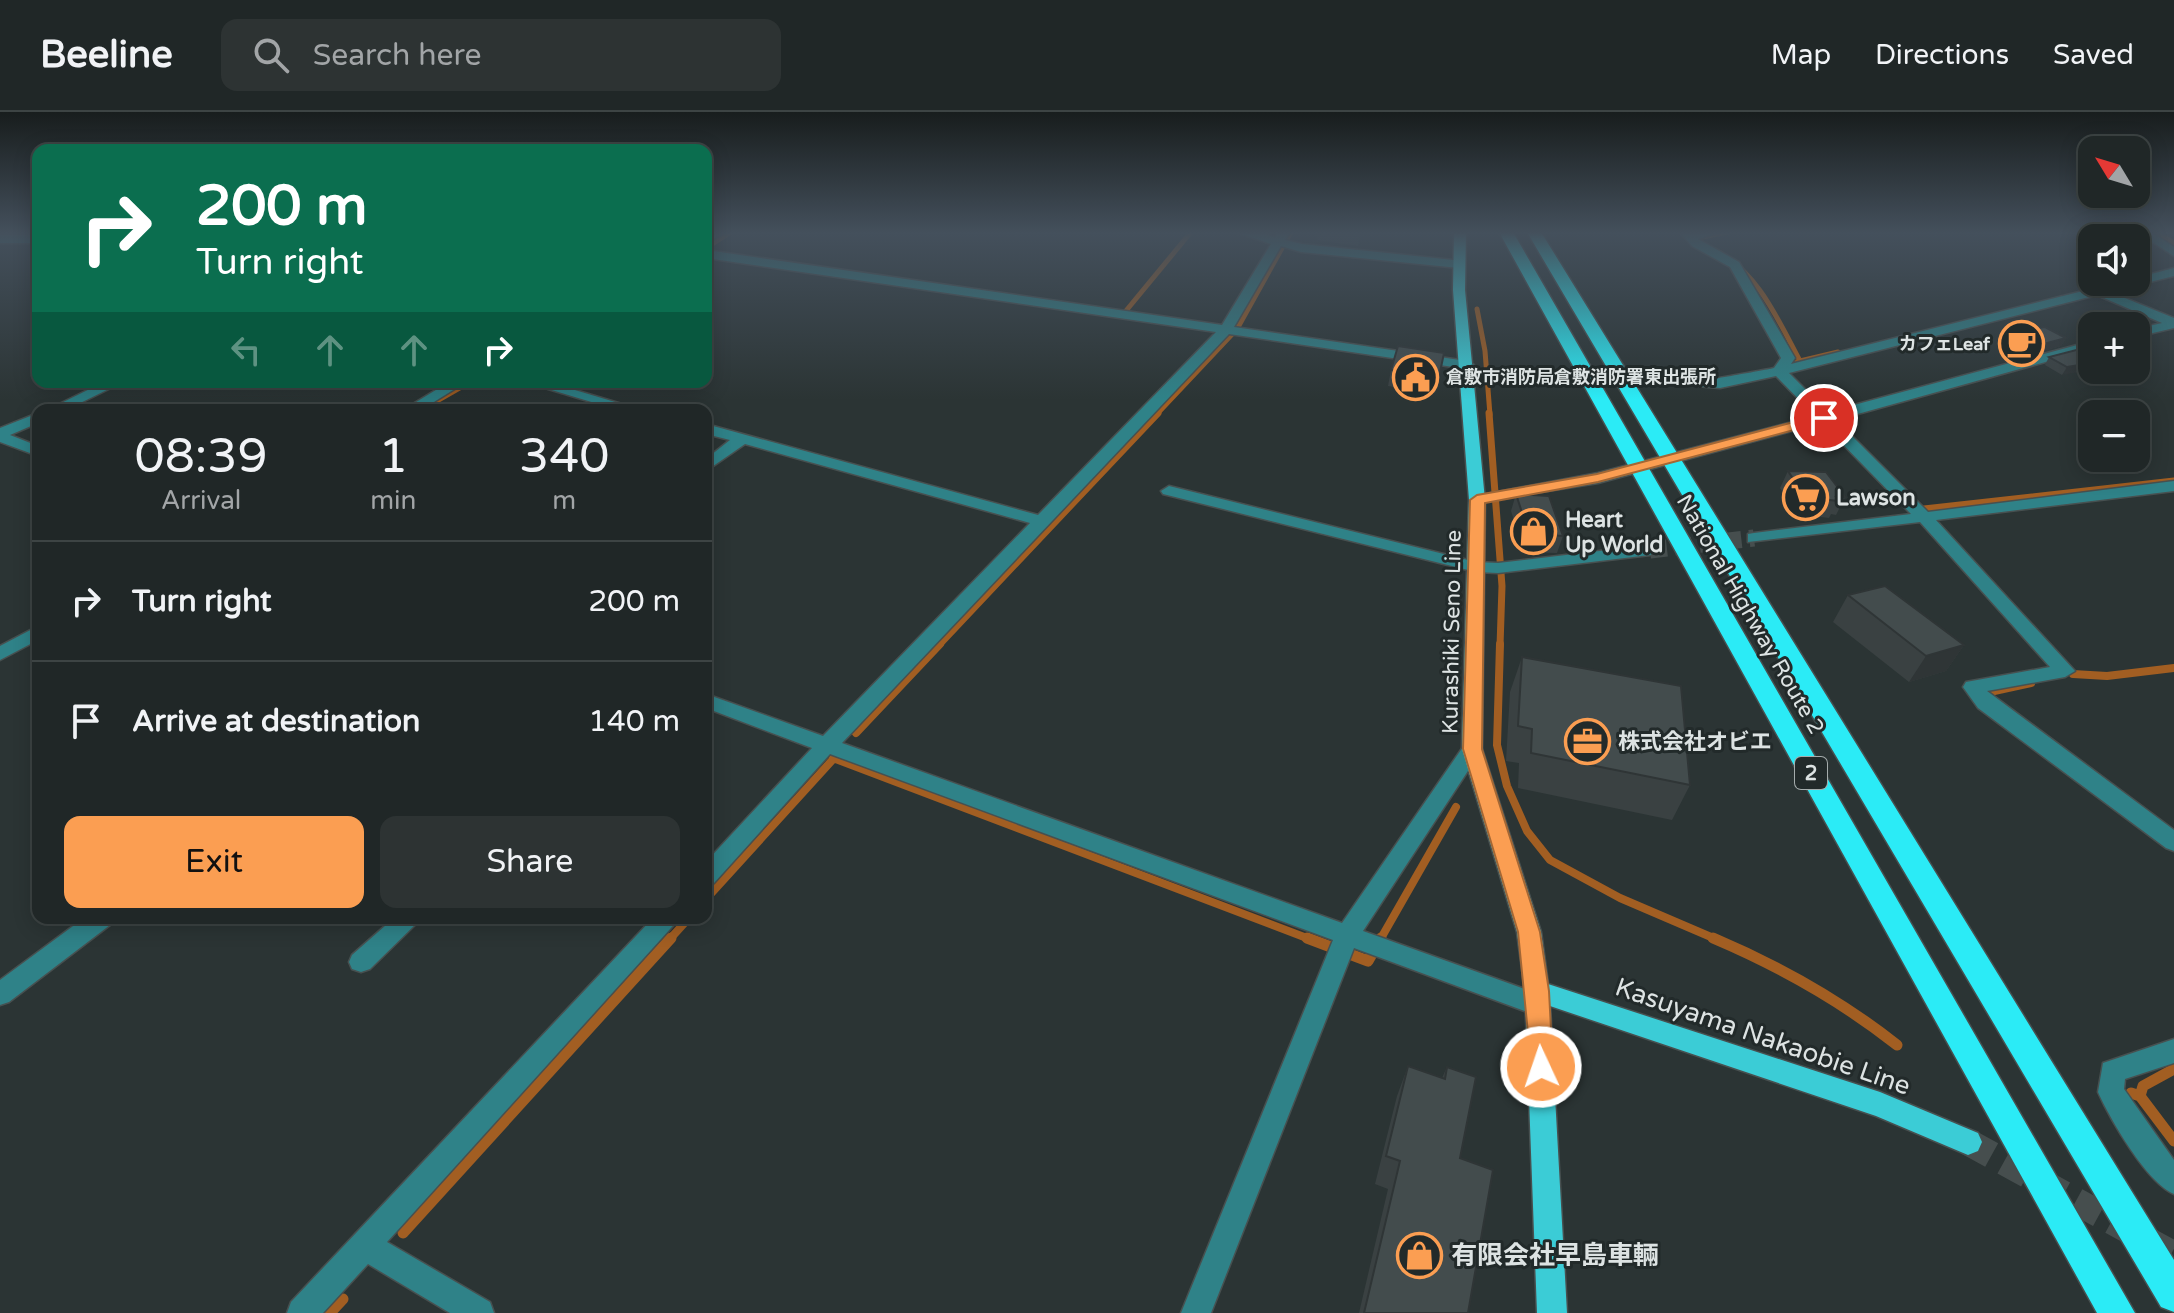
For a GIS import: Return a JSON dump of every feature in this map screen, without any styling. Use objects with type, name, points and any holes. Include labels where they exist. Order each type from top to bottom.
[{"type":"highway","name":"National Highway Route 2","points":[[1537,288],[2117,1313]]},
{"type":"highway","name":"National Highway Route 2","points":[[1568,288],[2174,1294]]},
{"type":"main road","name":"Kurashiki Seno Line","points":[[1461,288],[1481,499],[1495,567],[1472,749],[1529,932],[1538,998],[1552,1313]]},
{"type":"main road","name":"Kasuyama Nakaobie Line","points":[[1538,998],[1880,1105],[1968,1142]]},
{"type":"street","points":[[939,288],[1467,365]]},
{"type":"street","points":[[712,870],[1041,521],[1232,331],[1254,288]]},
{"type":"street","points":[[1748,288],[1788,358],[1779,371]]},
{"type":"street","points":[[1702,383],[1720,384],[1779,371],[2084,296]]},
{"type":"street","points":[[2110,296],[2174,323]]},
{"type":"street","points":[[2150,329],[2174,323]]},
{"type":"street","points":[[1481,499],[1671,460],[2078,349]]},
{"type":"street","points":[[1779,371],[1824,418],[1927,514],[2065,671],[1973,687],[1985,703],[2174,842]]},
{"type":"street","points":[[67,404],[103,388]]},
{"type":"street","points":[[420,404],[448,388]]},
{"type":"street","points":[[554,388],[613,404]]},
{"type":"street","points":[[0,437],[32,420]]},
{"type":"street","points":[[712,431],[1041,521]]},
{"type":"street","points":[[0,437],[32,449]]},
{"type":"street","points":[[712,462],[742,439]]},
{"type":"street","points":[[1754,538],[1927,514],[2174,486]]},
{"type":"street","points":[[1169,491],[1495,567],[1650,550]]},
{"type":"street","points":[[0,654],[32,635]]},
{"type":"street","points":[[712,703],[1357,946],[1538,998]]},
{"type":"street","points":[[1196,1313],[1357,946],[1472,749]]},
{"type":"street","points":[[0,994],[94,924]]},
{"type":"street","points":[[361,962],[403,924]]},
{"type":"street","points":[[302,1313],[662,924]]},
{"type":"street","points":[[2174,1051],[2112,1071],[2111,1092],[2158,1163],[2174,1180]]},
{"type":"street","points":[[366,1246],[479,1313]]},
{"type":"building","points":[[2045,327],[2066,338],[2032,347],[2006,333]]},
{"type":"building","points":[[1398,346],[1444,353],[1439,377],[1391,370]]},
{"type":"building","points":[[2078,350],[2078,365],[2067,367],[2049,357]]},
{"type":"building","points":[[1788,471],[1826,472],[1845,497],[1836,497],[1838,501],[1805,497]]},
{"type":"building","points":[[1516,494],[1549,496],[1563,536],[1529,534]]},
{"type":"building","points":[[1885,586],[1964,645],[1926,656],[1848,595]]},
{"type":"building","points":[[1522,657],[1681,686],[1690,785],[1531,753],[1532,729],[1518,726]]},
{"type":"building","name":"有限会社早島車輛","points":[[1408,1066],[1445,1079],[1447,1067],[1476,1077],[1460,1158],[1493,1170],[1468,1313],[1364,1313],[1400,1161],[1386,1156]]},
{"type":"waterway","points":[[1125,312],[1145,288]]},
{"type":"waterway","points":[[1156,415],[1237,329],[1260,288]]},
{"type":"waterway","points":[[1758,288],[1800,361]]},
{"type":"waterway","points":[[1477,309],[1485,351],[1490,415]]},
{"type":"waterway","points":[[1800,361],[1838,352]]},
{"type":"waterway","points":[[432,404],[460,388]]},
{"type":"waterway","points":[[938,646],[1158,413]]},
{"type":"waterway","points":[[1489,413],[1502,586],[1500,646]]},
{"type":"waterway","points":[[1924,509],[2174,481]]},
{"type":"waterway","points":[[856,733],[940,644]]},
{"type":"waterway","points":[[1500,644],[1497,745],[1507,786],[1527,831],[1550,860],[1620,898],[1718,940]]},
{"type":"waterway","points":[[2073,674],[2107,676],[2174,668]]},
{"type":"waterway","points":[[1991,698],[1985,693],[2031,683]]},
{"type":"waterway","points":[[712,892],[834,758]]},
{"type":"waterway","points":[[834,758],[1312,940]]},
{"type":"waterway","points":[[1380,940],[1456,807]]},
{"type":"waterway","points":[[669,940],[684,924]]},
{"type":"waterway","points":[[403,1233],[671,938]]},
{"type":"waterway","points":[[1307,938],[1368,961],[1381,938]]},
{"type":"waterway","points":[[1713,938],[1808,985],[1897,1045]]},
{"type":"waterway","points":[[2140,1096],[2143,1086],[2174,1069]]},
{"type":"waterway","points":[[2131,1093],[2140,1096]]},
{"type":"waterway","points":[[2140,1096],[2174,1141]]},
{"type":"waterway","points":[[330,1313],[343,1299]]},
{"type":"tunnel","points":[[1650,550],[1754,538]]},
{"type":"tunnel","points":[[1968,1142],[2174,1255]]},
{"type":"place","name":"カフェLeaf","points":[[2021,344]]},
{"type":"place","name":"倉敷市消防局倉敷消防署東出張所","points":[[1415,377]]},
{"type":"place","name":"Lawson","points":[[1805,497]]},
{"type":"place","name":"Heart Up World","points":[[1534,532]]},
{"type":"place","name":"株式会社オビエ","points":[[1587,741]]},
{"type":"place","name":"有限会社早島車輛","points":[[1420,1255]]},
{"type":"route","points":[[1541,1067],[1537,991],[1529,932],[1489,813],[1472,749],[1477,500],[1598,478],[1824,418]]}]
